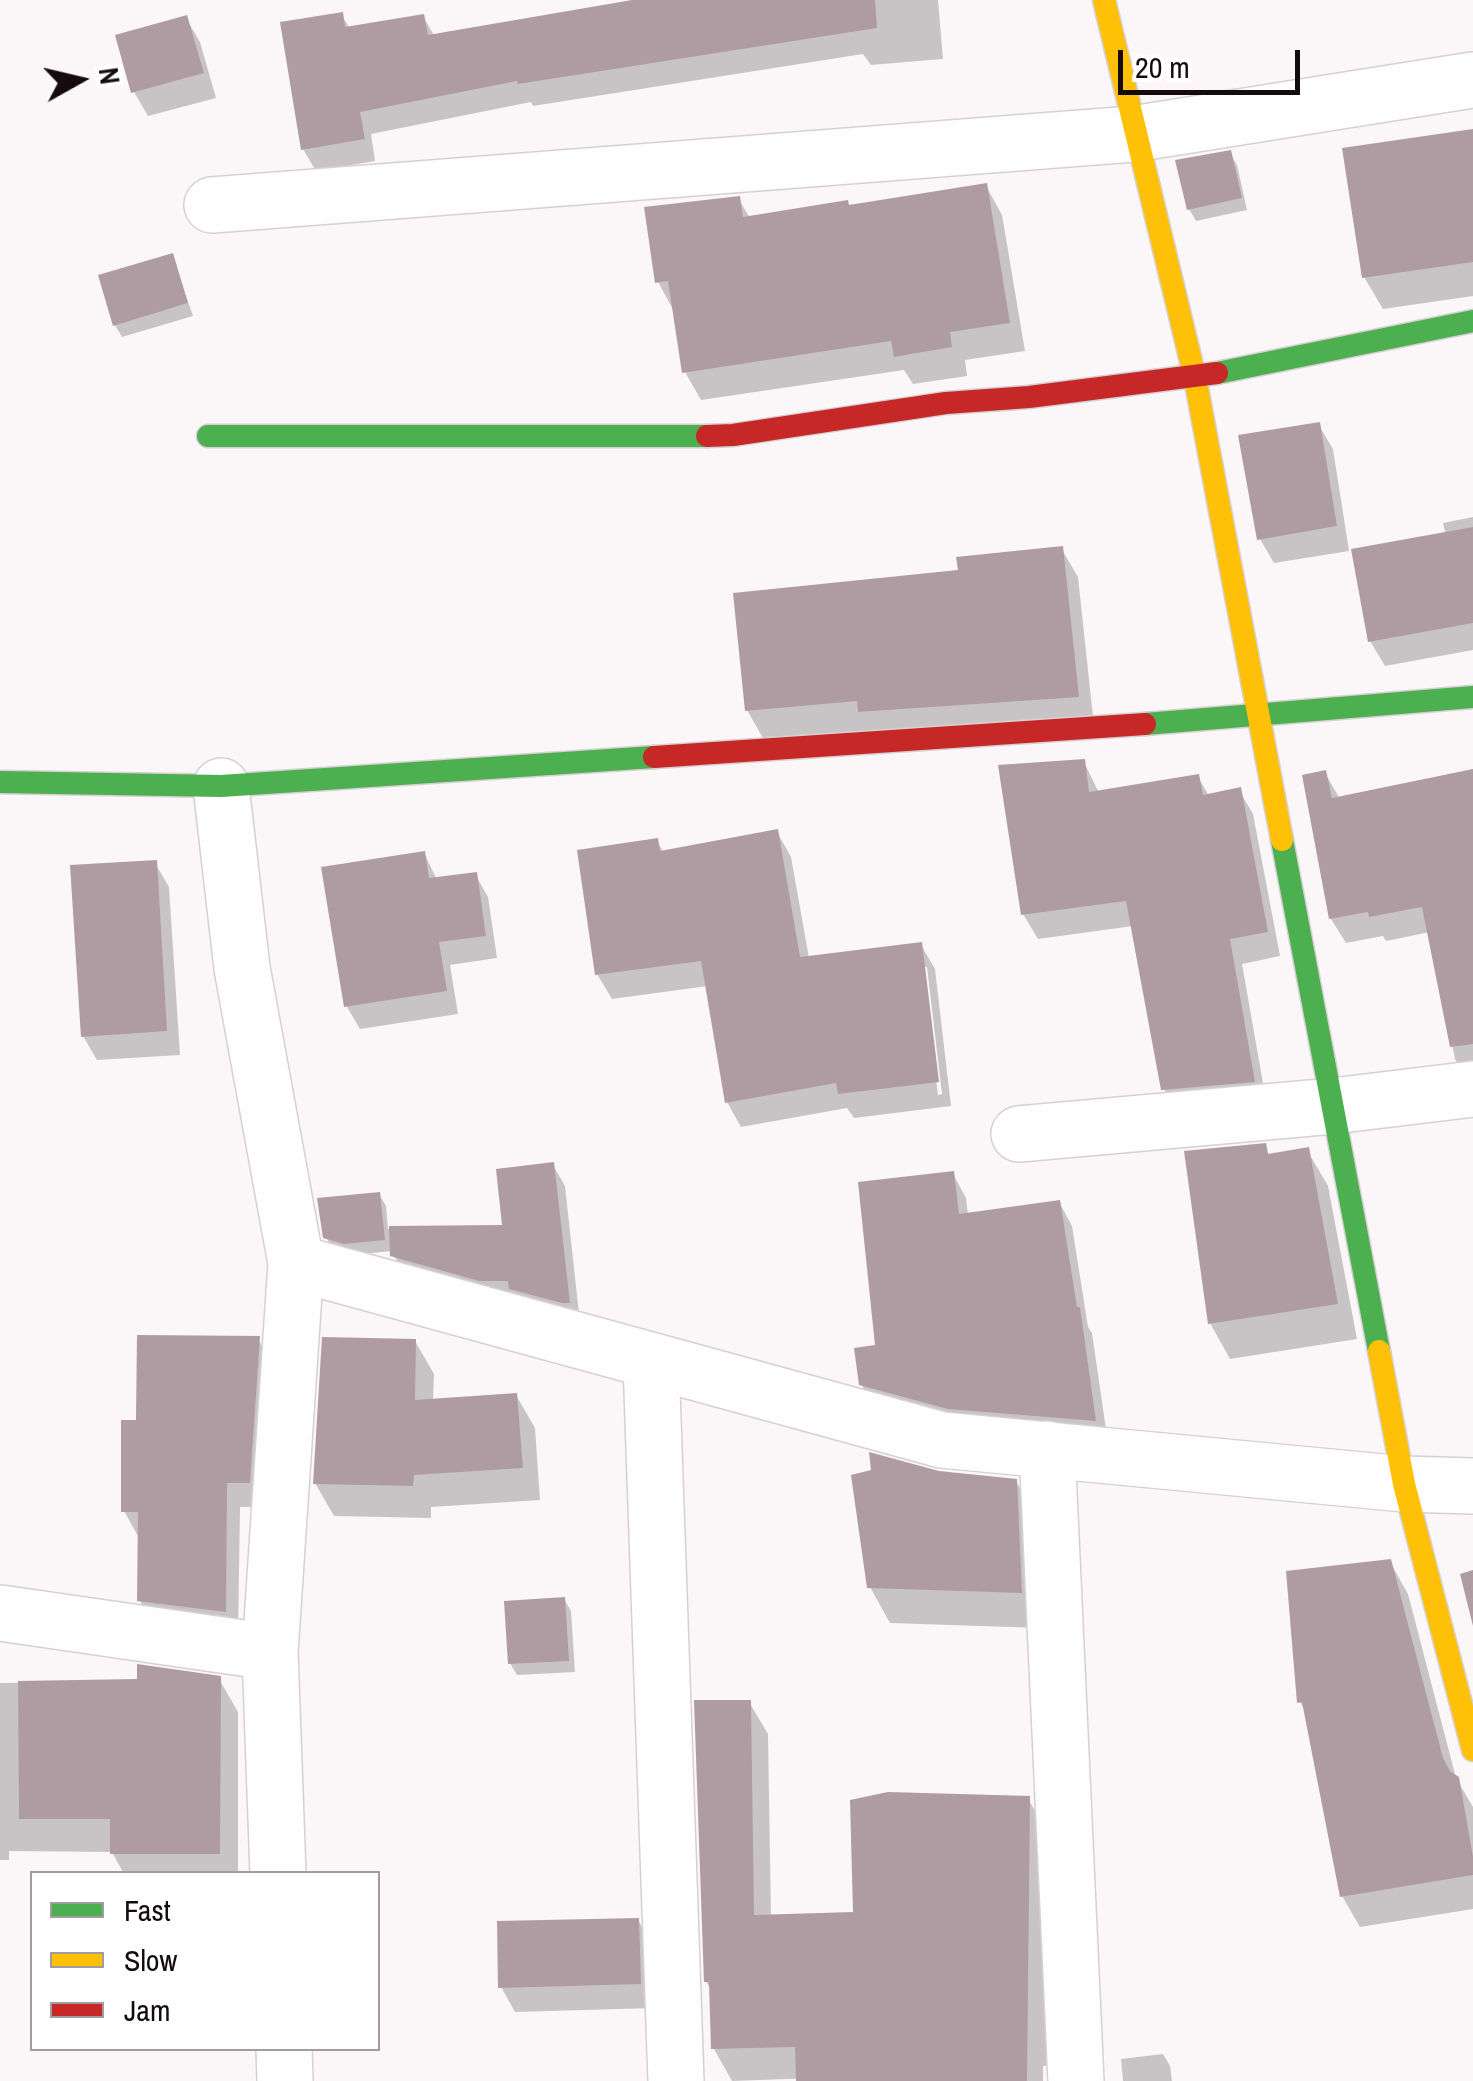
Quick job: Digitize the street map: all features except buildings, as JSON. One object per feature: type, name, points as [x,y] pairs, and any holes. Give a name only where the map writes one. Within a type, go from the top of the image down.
[{"type":"street","points":[[1104,0],[1194,378],[1404,1484],[1473,1750]]},
{"type":"street","points":[[212,206],[1136,133],[1473,80]]},
{"type":"street","points":[[208,436],[733,435],[946,403],[1194,378],[1473,321]]},
{"type":"street","points":[[0,782],[222,786],[1258,716],[1473,697]]},
{"type":"street","points":[[222,786],[242,968],[296,1263],[270,1652],[278,1871]]},
{"type":"street","points":[[1019,1134],[1332,1106],[1473,1089]]},
{"type":"street","points":[[296,1263],[942,1440],[1404,1484],[1473,1486]]},
{"type":"street","points":[[652,1362],[676,2081]]},
{"type":"street","points":[[1047,1449],[1076,2081]]},
{"type":"street","points":[[0,1613],[270,1652]]},
{"type":"street","points":[[284,2051],[285,2081]]},
{"type":"traffic: fast","points":[[1217,373],[1473,321]]},
{"type":"traffic: fast","points":[[208,436],[707,436]]},
{"type":"traffic: fast","points":[[1145,724],[1473,697]]},
{"type":"traffic: fast","points":[[0,782],[221,786],[654,757]]},
{"type":"traffic: fast","points":[[1282,840],[1379,1351]]},
{"type":"traffic: slow","points":[[1104,0],[1195,378],[1282,840]]},
{"type":"traffic: slow","points":[[1379,1351],[1404,1484],[1473,1750]]},
{"type":"traffic: jam","points":[[707,436],[946,403],[1029,397],[1217,373]]},
{"type":"traffic: jam","points":[[654,757],[1145,724]]}]
